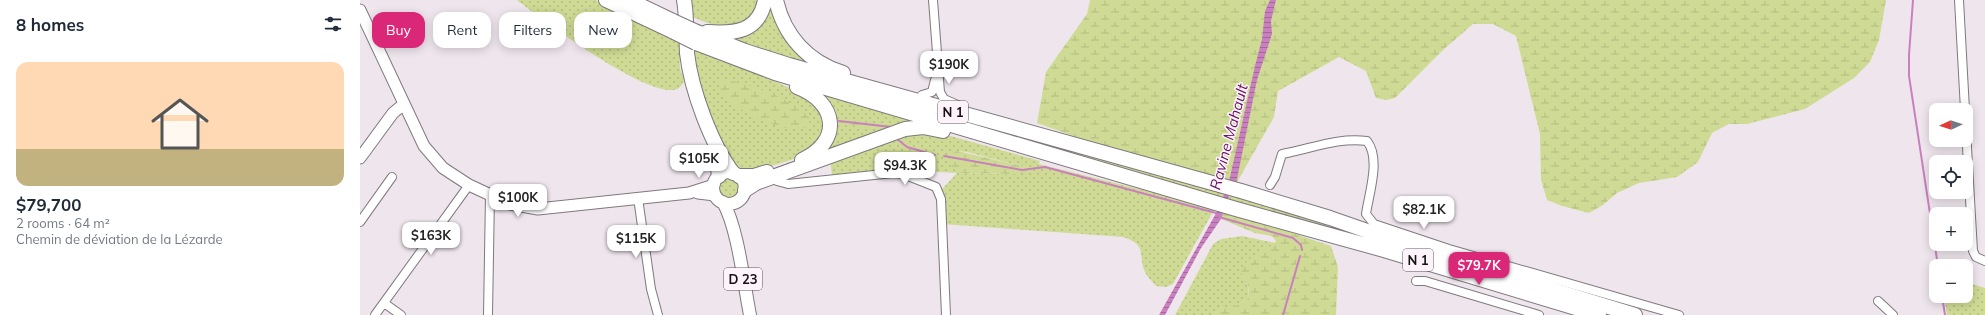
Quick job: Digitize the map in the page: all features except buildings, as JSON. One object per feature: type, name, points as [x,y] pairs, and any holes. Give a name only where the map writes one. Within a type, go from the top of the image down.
[{"type":"highway","name":"N 1","points":[[606,0],[697,37],[746,63],[1004,141],[1236,209],[1384,250],[1599,315]]},
{"type":"highway","name":"N 1","points":[[630,0],[674,27]]},
{"type":"highway","points":[[697,37],[729,33],[748,28],[760,16],[766,0]]},
{"type":"highway","points":[[776,0],[784,25],[790,36],[805,52],[835,70],[960,106],[1096,151]]},
{"type":"highway","points":[[686,4],[687,52],[692,76],[713,140],[724,161],[724,185],[782,167],[811,155],[825,141],[829,128],[826,109],[815,95],[746,63]]},
{"type":"highway","name":"N 1","points":[[697,37],[789,65],[1240,191],[1330,218],[1425,251],[1635,315]]},
{"type":"highway","points":[[742,195],[756,183],[910,128],[923,127],[1004,141]]},
{"type":"main road","points":[[360,10],[419,137],[431,155],[443,168],[469,185],[518,206],[538,209],[689,193],[724,185],[743,181],[742,195],[733,204],[724,185]]},
{"type":"main road","points":[[360,158],[393,113],[404,104]]},
{"type":"main road","name":"D 23","points":[[724,185],[750,315]]},
{"type":"main road","name":"D 23","points":[[736,242],[742,195]]},
{"type":"street","points":[[933,0],[937,65],[941,95],[944,99],[960,106]]},
{"type":"street","points":[[1959,0],[1965,103]]},
{"type":"street","points":[[922,95],[930,94],[933,90],[937,65]]},
{"type":"street","points":[[1270,185],[1275,177],[1282,154],[1330,142],[1355,140],[1367,141],[1371,147],[1373,162],[1366,214],[1374,224],[1456,251],[1679,315]]},
{"type":"street","points":[[1967,147],[1973,251],[1976,257],[1985,261]]},
{"type":"street","points":[[773,177],[780,182],[788,184],[840,177],[898,173],[936,187],[941,200],[946,315]]},
{"type":"street","points":[[360,222],[392,177]]},
{"type":"street","points":[[375,315],[469,185]]},
{"type":"street","points":[[488,315],[490,195]]},
{"type":"street","points":[[638,198],[651,289],[658,315]]},
{"type":"street","points":[[1416,282],[1425,281],[1539,315]]},
{"type":"street","points":[[1878,301],[1893,315]]},
{"type":"street","points":[[384,303],[401,315]]},
{"type":"green space","points":[[517,0],[596,0],[620,12],[574,12],[574,41],[566,36],[566,12],[533,12]]},
{"type":"green space","points":[[689,0],[764,0],[754,20],[721,28],[689,16]]},
{"type":"green space","points":[[770,0],[782,26],[831,71],[792,61],[726,37]]},
{"type":"green space","points":[[1090,0],[1886,0],[1879,40],[1870,62],[1854,78],[1805,109],[1747,124],[1729,124],[1712,133],[1698,162],[1677,177],[1639,183],[1617,193],[1603,205],[1589,213],[1562,206],[1547,200],[1541,180],[1540,134],[1516,36],[1493,24],[1473,24],[1443,50],[1395,98],[1386,100],[1376,98],[1366,71],[1339,57],[1278,91],[1274,117],[1236,184],[1076,137],[1037,123],[1046,72],[1087,14]]},
{"type":"green space","points":[[632,18],[682,43],[680,70],[684,79],[683,83],[680,87],[668,90],[648,85],[624,73],[584,48],[632,48]]},
{"type":"green space","points":[[691,46],[795,90],[822,105],[824,137],[797,158],[756,171],[740,170],[731,165],[710,115],[696,72]]},
{"type":"green space","points":[[723,79],[769,92],[791,103],[809,117],[808,126],[798,129],[783,127],[765,122],[747,113],[732,103],[721,92],[719,81]]},
{"type":"green space","points":[[821,93],[920,122],[821,154],[828,145]]},
{"type":"green space","points":[[849,120],[881,125],[883,127],[867,128],[847,124],[846,121]]},
{"type":"green space","points":[[1013,132],[1226,191],[1222,198],[1010,138]]},
{"type":"green space","points":[[940,133],[1040,161],[1039,164],[1215,208],[1173,284],[1166,287],[1156,286],[1148,277],[1143,267],[1140,248],[1131,240],[1123,237],[942,224],[940,196],[942,189],[957,173],[921,171],[832,176],[830,158],[899,134]],"holes":[[[958,151],[967,152],[1025,167],[1017,174],[957,173]]]},
{"type":"green space","points":[[958,151],[1025,167],[1024,172],[1017,174],[957,173],[949,162],[952,153]]},
{"type":"green space","points":[[729,176],[738,179],[741,188],[738,197],[729,200],[720,197],[717,188],[720,179]]},
{"type":"green space","points":[[1231,192],[1326,221],[1326,227],[1228,201]]},
{"type":"green space","points":[[1224,210],[1331,246],[1338,267],[1336,315],[1213,315],[1223,307],[1233,307],[1248,299],[1248,286],[1243,279],[1242,269],[1249,259],[1276,241],[1272,236],[1255,233],[1221,219]]},
{"type":"green space","points":[[1242,236],[1275,243],[1272,247],[1251,258],[1242,275],[1248,287],[1248,299],[1233,307],[1223,307],[1213,315],[1175,315],[1213,244],[1221,239]]},
{"type":"green space","points":[[1973,284],[1985,288],[1985,315],[1947,315],[1945,303],[1973,303]]},
{"type":"shaded area","points":[[1270,0],[1276,0],[1271,21],[1272,34],[1257,80],[1236,184],[1229,196],[1221,219],[1201,248],[1165,315],[1159,315],[1219,208],[1230,177],[1262,39],[1265,11]]},
{"type":"waterway","points":[[1913,0],[1909,76],[1937,259]]},
{"type":"waterway","points":[[839,121],[891,127]]},
{"type":"waterway","points":[[897,139],[907,147],[935,155]]},
{"type":"waterway","points":[[944,156],[1022,170],[1045,167],[1216,213]]},
{"type":"waterway","points":[[1219,217],[1293,238],[1301,245],[1302,250]]},
{"type":"waterway","points":[[1283,315],[1300,256]]},
{"type":"waterway","points":[[1943,303],[1945,315]]},
{"type":"water label","name":"Ravine Mahault","points":[[1229,137]]}]
